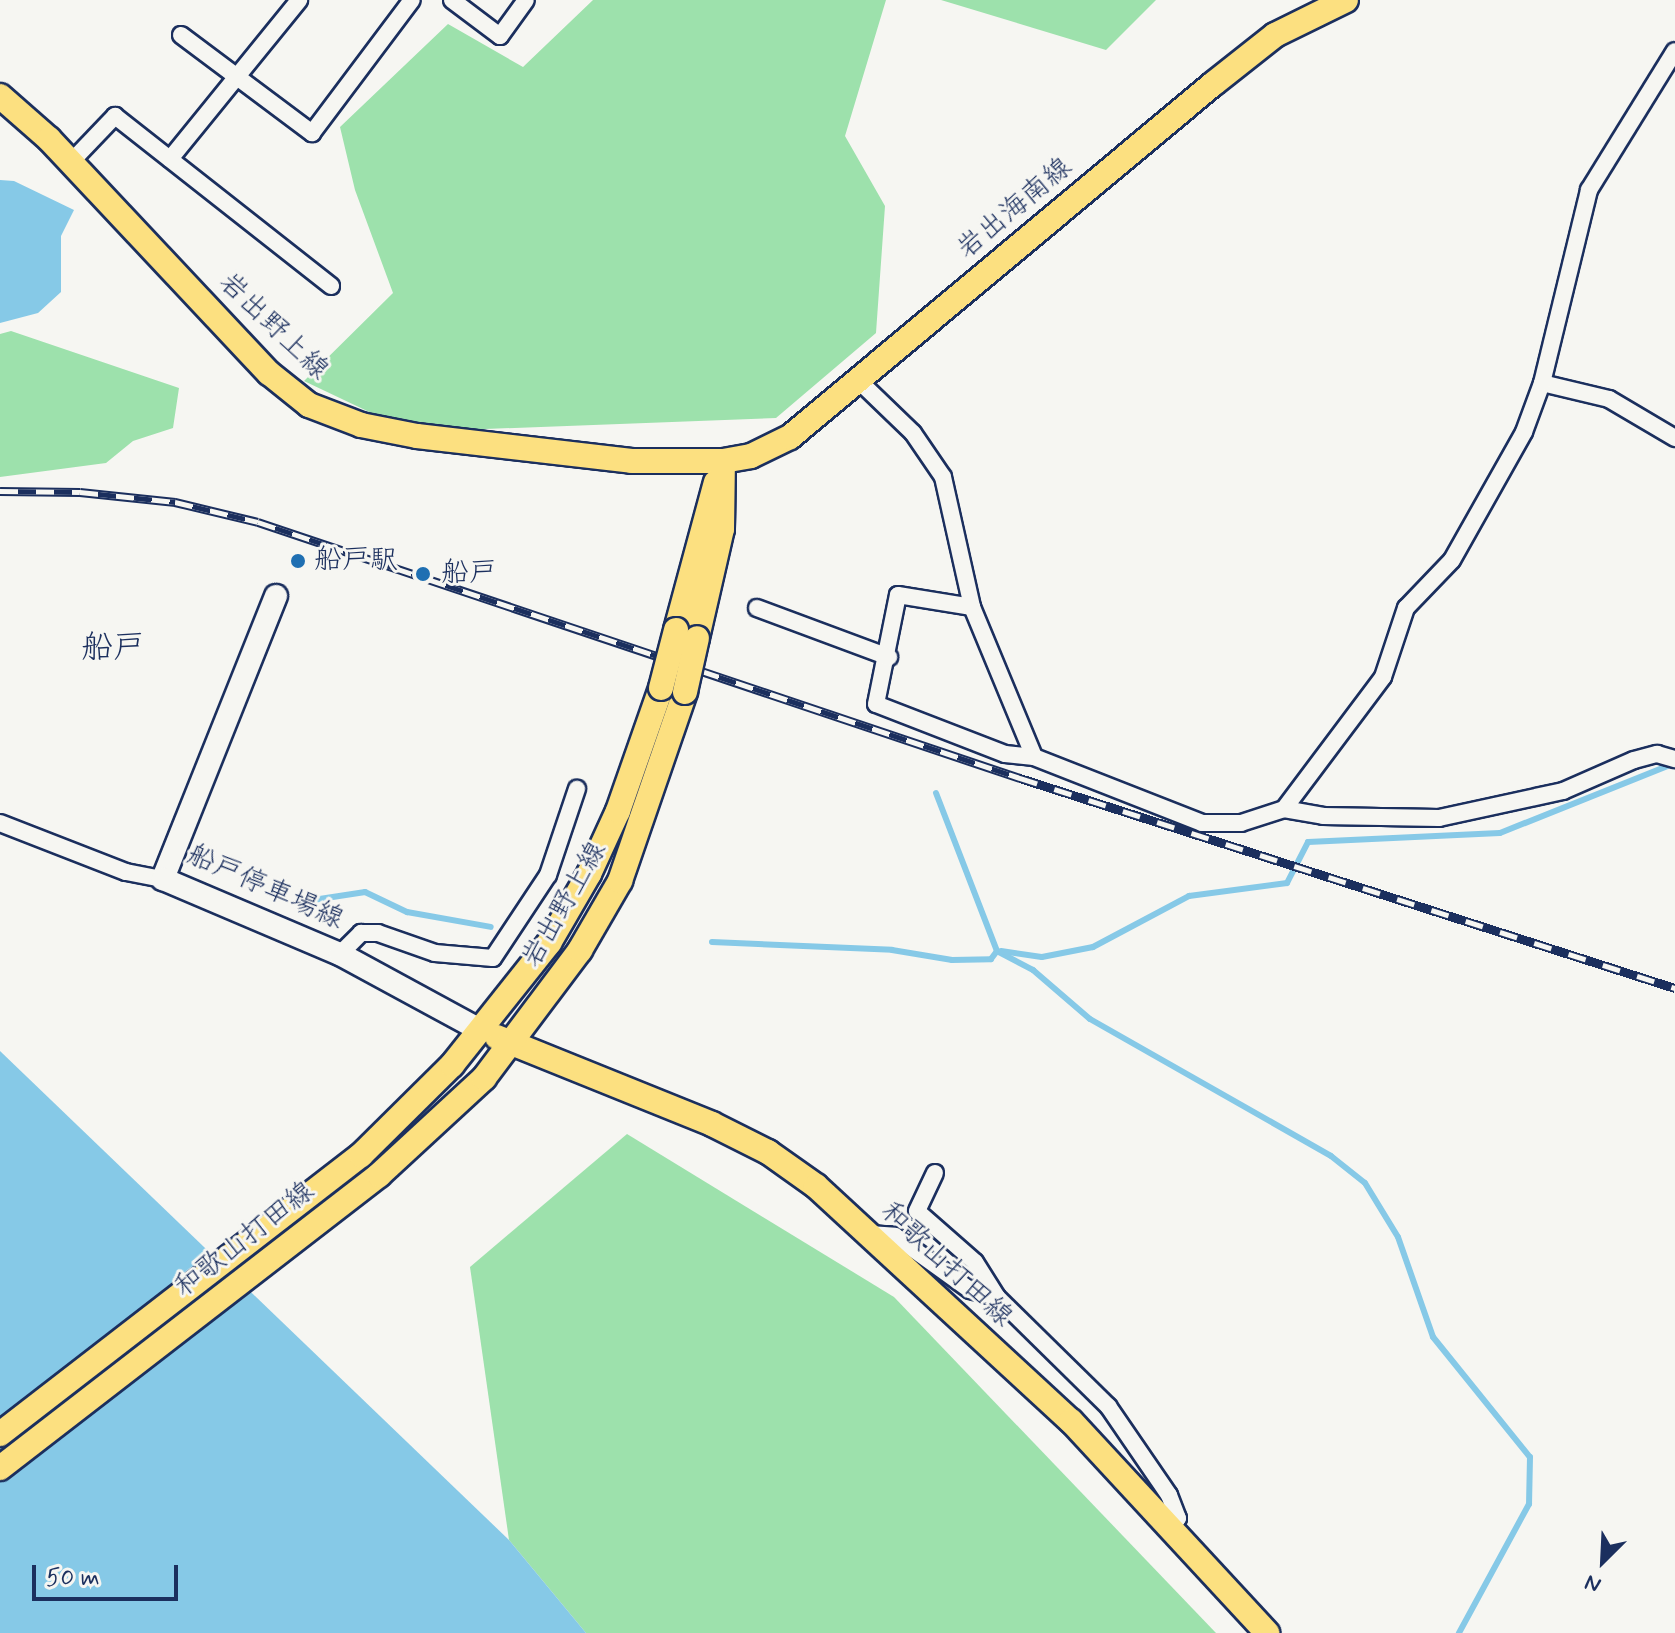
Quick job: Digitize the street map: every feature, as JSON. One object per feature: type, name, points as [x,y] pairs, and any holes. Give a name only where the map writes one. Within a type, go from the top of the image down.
[{"type":"main road","name":"岩出海南線","points":[[723,461],[751,456],[790,437],[1275,35],[1346,0]]},
{"type":"main road","name":"岩出野上線","points":[[0,96],[71,162],[269,373],[309,405],[361,425],[417,436],[632,461],[723,461],[673,690],[620,881],[580,950],[511,1044]]},
{"type":"main road","name":"船戸停車場線","points":[[276,596],[163,879],[340,954],[480,1030]]},
{"type":"main road","name":"岩出野上線","points":[[480,1030],[549,943],[589,874],[673,690]]},
{"type":"main road","name":"和歌山打田線","points":[[0,1434],[361,1155],[452,1065],[480,1030],[712,1124],[768,1152],[816,1186],[1071,1421],[1267,1633]]},
{"type":"main road","name":"和歌山打田線","points":[[0,1468],[379,1175],[484,1078],[511,1044]]},
{"type":"street","points":[[170,159],[299,0]]},
{"type":"street","points":[[181,35],[312,133],[412,0]]},
{"type":"street","points":[[452,0],[500,36],[526,0]]},
{"type":"street","points":[[1284,809],[1383,677],[1406,608],[1452,560],[1524,432],[1542,383],[1589,190],[1675,51]]},
{"type":"street","points":[[71,162],[115,116],[331,286]]},
{"type":"street","points":[[858,380],[913,433],[943,477],[972,607],[1034,757]]},
{"type":"street","points":[[1542,383],[1609,399],[1675,438]]},
{"type":"street","points":[[972,607],[898,595],[889,657],[876,704],[1005,754],[1034,757],[1202,823],[1241,823],[1284,809],[1323,816],[1439,818],[1563,791],[1634,760],[1657,754],[1675,759]]},
{"type":"street","points":[[757,608],[889,657]]},
{"type":"street","points":[[340,954],[361,933],[378,933],[435,953],[493,958],[548,875],[577,789]]},
{"type":"street","points":[[0,823],[126,872],[163,879]]},
{"type":"street","points":[[935,1173],[917,1211],[975,1262],[997,1297],[1108,1406],[1169,1495],[1178,1518],[1172,1527]]},
{"type":"street","points":[[869,1234],[895,1236],[970,1290],[997,1297]]},
{"type":"green space","points":[[593,0],[886,0],[845,136],[885,206],[876,333],[776,418],[460,430],[384,419],[304,381],[393,293],[355,190],[340,127],[448,24],[523,67]]},
{"type":"green space","points":[[941,0],[1156,0],[1106,50]]},
{"type":"green space","points":[[11,331],[179,388],[173,428],[133,441],[106,463],[0,477],[0,334]]},
{"type":"green space","points":[[627,1134],[894,1297],[1216,1633],[586,1633],[509,1540],[470,1267]]},
{"type":"water","points":[[0,180],[14,181],[74,210],[61,236],[61,292],[38,313],[0,323]]},
{"type":"water","points":[[0,1051],[509,1540],[586,1633],[0,1633]]},
{"type":"waterway","points":[[1001,951],[1042,957],[1093,947],[1189,896],[1287,883],[1308,842],[1500,833],[1675,763]]},
{"type":"waterway","points":[[936,793],[997,951],[1033,970],[1090,1019],[1331,1156],[1365,1183],[1398,1237],[1433,1337],[1530,1457],[1529,1504],[1459,1633]]},
{"type":"waterway","points":[[300,902],[365,892],[407,912],[491,927]]},
{"type":"waterway","points":[[712,942],[892,950],[952,960],[991,959],[997,951]]},
{"type":"railway","points":[[0,491],[80,492],[175,502],[258,522],[1020,778],[1675,988]]},
{"type":"place","name":"船戸駅","points":[[298,561]]},
{"type":"place","name":"船戸","points":[[423,574]]},
{"type":"district","name":"船戸","points":[[113,648]]}]
